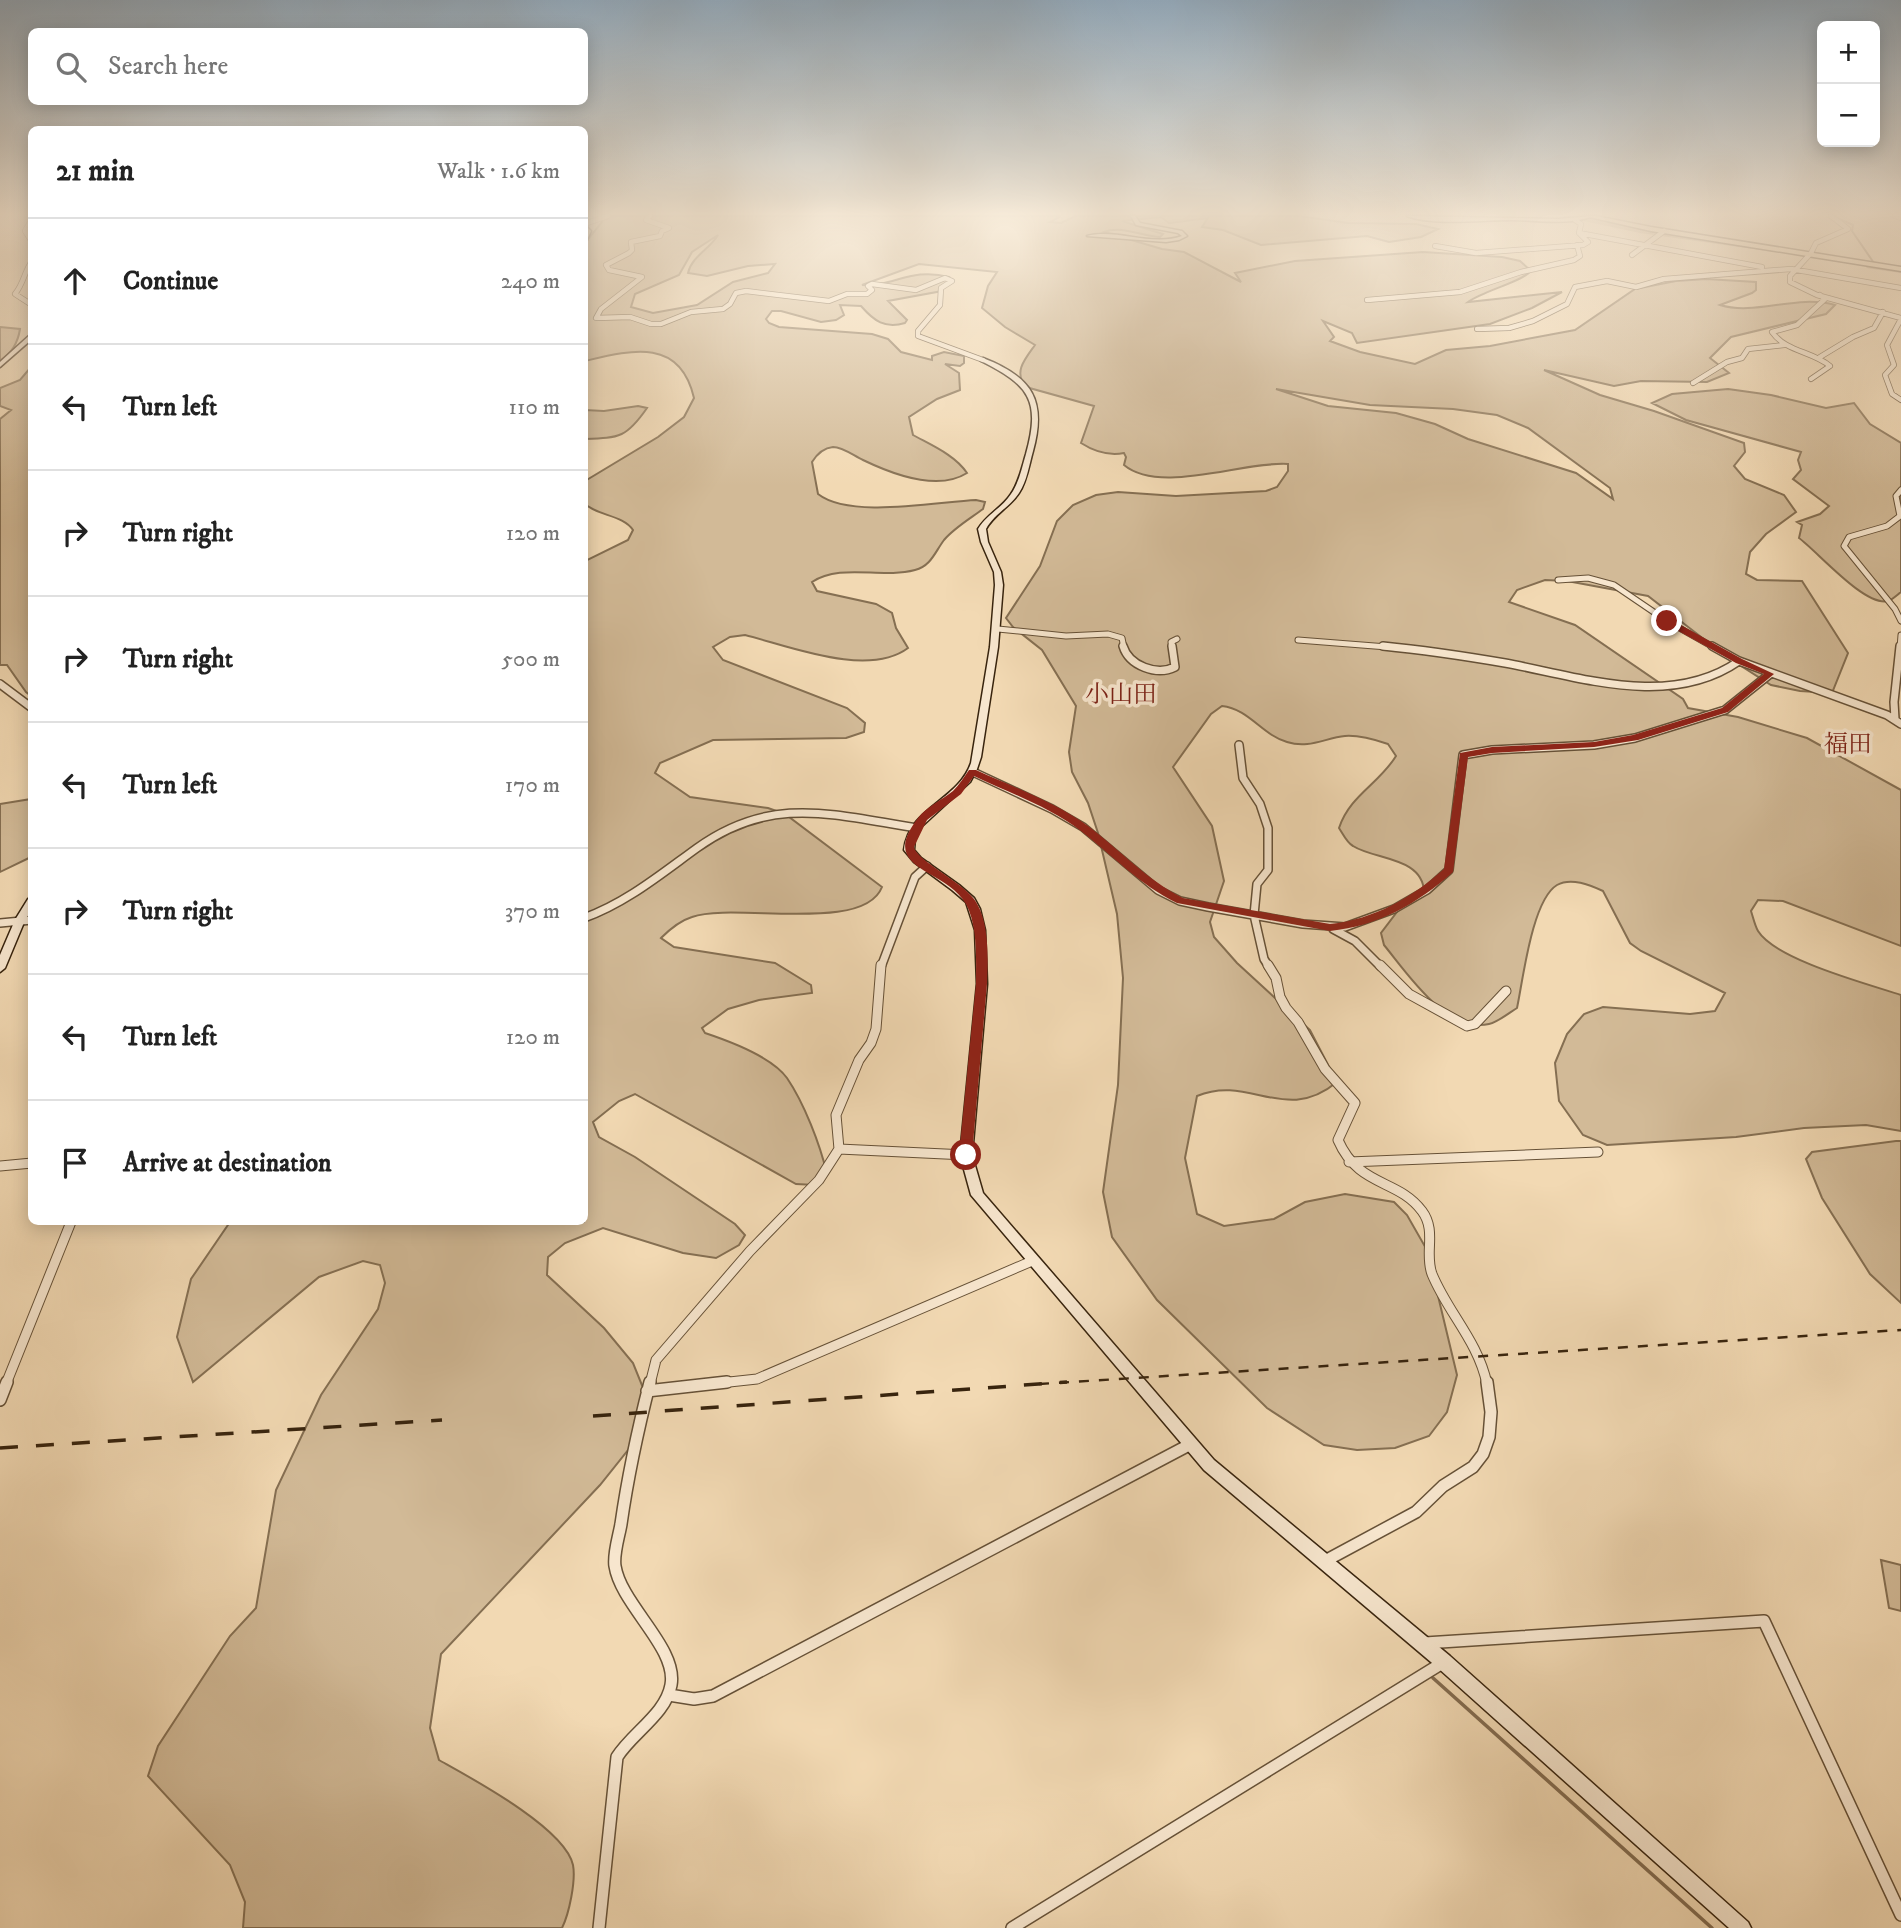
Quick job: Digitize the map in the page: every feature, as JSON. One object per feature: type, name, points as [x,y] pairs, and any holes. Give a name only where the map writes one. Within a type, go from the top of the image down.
[{"type":"street","points":[[605,306],[596,318],[630,317],[656,325],[691,312],[723,309],[727,306]]},
{"type":"street","points":[[939,306],[918,331],[918,336],[1003,369],[1032,397],[1038,415],[1036,431],[1017,492],[990,516],[982,529],[985,546],[999,579],[998,629],[973,772],[958,792],[927,814],[909,847],[909,853],[955,885],[970,901],[977,920],[982,984],[966,1155],[977,1195],[1189,1445],[1232,1486],[1444,1662],[1741,1928]]},
{"type":"street","points":[[1477,329],[1508,328],[1533,321],[1563,306]]},
{"type":"street","points":[[1811,379],[1830,366],[1820,357],[1784,345],[1776,340],[1772,332],[1797,325],[1816,306]]},
{"type":"street","points":[[1861,306],[1901,318],[1888,341],[1887,349],[1894,365],[1885,375],[1892,394],[1901,400]]},
{"type":"street","points":[[1820,357],[1855,334],[1874,328],[1883,312]]},
{"type":"street","points":[[0,365],[28,339]]},
{"type":"street","points":[[1693,383],[1727,362],[1742,358],[1748,349],[1784,345]]},
{"type":"street","points":[[1901,490],[1896,496],[1900,516],[1894,523],[1849,537],[1844,546],[1895,608],[1901,621]]},
{"type":"street","points":[[1558,580],[1588,578],[1615,586],[1667,621],[1739,661],[1898,722]]},
{"type":"street","points":[[998,629],[1068,636],[1098,632],[1114,635],[1122,638],[1124,649],[1133,660],[1166,672],[1175,667],[1171,642],[1177,639]]},
{"type":"street","points":[[1898,722],[1894,702],[1901,635]]},
{"type":"street","points":[[1298,640],[1418,650],[1611,681],[1662,686],[1707,679],[1739,661]]},
{"type":"street","points":[[973,772],[1052,809],[1083,827],[1168,895],[1209,908],[1330,928],[1356,925],[1386,913],[1427,890],[1450,870],[1463,755],[1492,750],[1594,745],[1635,738],[1725,710],[1770,674]]},
{"type":"street","points":[[0,684],[28,705]]},
{"type":"street","points":[[1239,745],[1238,766],[1242,780],[1261,806],[1266,819],[1268,870],[1257,884],[1254,915],[1264,959],[1276,978],[1280,997],[1325,1069],[1355,1103],[1338,1140],[1349,1162],[1360,1172],[1414,1202],[1427,1216],[1430,1228],[1428,1259],[1432,1273],[1476,1348],[1487,1381],[1491,1412],[1489,1437],[1483,1454],[1473,1467],[1443,1486],[1416,1512],[1325,1561]]},
{"type":"street","points":[[588,916],[610,907],[709,840],[749,818],[779,813],[804,814],[917,828]]},
{"type":"street","points":[[599,1928],[617,1757],[626,1742],[659,1709],[669,1695],[672,1681],[662,1648],[625,1593],[615,1565],[632,1451],[656,1360],[780,1217],[819,1180],[839,1149],[836,1115],[841,1099],[873,1036],[881,964],[915,877],[927,866]]},
{"type":"street","points":[[0,968],[19,920],[28,907]]},
{"type":"street","points":[[0,923],[28,919]]},
{"type":"street","points":[[1330,928],[1355,941],[1409,994],[1467,1026],[1475,1024],[1506,991]]},
{"type":"street","points":[[839,1149],[966,1155]]},
{"type":"street","points":[[1349,1162],[1598,1152]]},
{"type":"street","points":[[0,1166],[28,1163]]},
{"type":"street","points":[[0,1400],[70,1225]]},
{"type":"street","points":[[647,1391],[757,1379],[1032,1261]]},
{"type":"street","points":[[669,1695],[694,1699],[713,1696],[1189,1445]]},
{"type":"street","points":[[1422,1643],[1764,1621],[1901,1915]]},
{"type":"street","points":[[1012,1928],[1444,1662]]},
{"type":"shaded area","points":[[588,306],[631,306],[653,313],[692,306],[840,306],[844,315],[836,320],[821,322],[781,311],[772,311],[766,319],[779,327],[872,334],[888,339],[901,352],[932,360],[932,356],[944,352],[964,356],[964,363],[960,366],[945,364],[959,373],[960,390],[937,399],[909,417],[913,435],[949,456],[967,473],[942,481],[915,479],[887,471],[837,447],[821,452],[812,462],[818,494],[832,502],[851,506],[894,507],[976,500],[985,502],[983,509],[948,536],[929,562],[920,568],[889,573],[836,573],[812,582],[817,591],[876,604],[892,613],[896,628],[908,648],[891,657],[850,660],[805,652],[745,635],[730,637],[713,647],[723,660],[847,708],[865,723],[864,732],[846,738],[713,740],[660,763],[655,773],[690,797],[768,808],[785,814],[882,887],[870,901],[850,909],[796,914],[711,913],[683,921],[661,938],[674,947],[775,963],[811,985],[812,993],[759,1000],[728,1009],[702,1028],[705,1033],[761,1057],[787,1078],[811,1124],[827,1174],[815,1185],[796,1184],[635,1094],[619,1101],[593,1122],[599,1137],[635,1157],[735,1224],[745,1235],[739,1245],[716,1258],[683,1253],[603,1228],[565,1243],[548,1257],[547,1275],[604,1328],[633,1363],[650,1405],[640,1435],[600,1485],[441,1654],[430,1728],[439,1760],[536,1820],[566,1851],[573,1865],[574,1880],[562,1928],[243,1928],[245,1902],[230,1865],[148,1776],[158,1746],[230,1636],[256,1608],[276,1490],[321,1395],[378,1309],[385,1283],[380,1265],[363,1261],[319,1277],[193,1382],[177,1337],[191,1279],[228,1225],[588,1225],[588,560],[628,540],[633,530],[623,521],[588,506],[588,479],[658,437],[684,417],[694,398],[687,378],[678,365],[665,357],[652,352],[619,354],[588,360]]},
{"type":"shaded area","points":[[861,306],[893,306],[907,320],[898,325],[886,324],[871,316]]},
{"type":"shaded area","points":[[1536,306],[1490,324],[1357,343],[1352,333],[1323,321],[1334,337],[1330,341],[1360,352],[1415,364],[1446,350],[1490,346],[1575,330],[1610,306],[1834,306],[1826,314],[1731,337],[1710,358],[1729,373],[1707,382],[1641,381],[1614,386],[1544,370],[1600,395],[1744,443],[1745,452],[1734,466],[1745,479],[1784,495],[1796,512],[1766,534],[1750,552],[1746,574],[1757,580],[1802,581],[1848,653],[1832,693],[1800,691],[1771,685],[1727,657],[1648,596],[1567,581],[1545,580],[1517,590],[1509,602],[1575,625],[1683,699],[1688,708],[1738,717],[1807,738],[1901,790],[1901,946],[1783,901],[1758,900],[1751,911],[1758,931],[1783,952],[1824,970],[1901,995],[1901,1131],[1866,1125],[1607,1145],[1583,1135],[1559,1101],[1555,1063],[1567,1034],[1584,1014],[1603,1007],[1690,1014],[1715,1011],[1725,993],[1641,951],[1630,943],[1603,891],[1586,884],[1568,882],[1557,885],[1548,893],[1541,907],[1530,942],[1517,1008],[1489,1024],[1473,1025],[1458,1020],[1429,999],[1384,945],[1381,933],[1400,908],[1424,892],[1422,881],[1416,872],[1407,866],[1353,846],[1339,828],[1357,798],[1396,756],[1388,744],[1350,736],[1310,744],[1295,744],[1278,739],[1240,712],[1222,706],[1211,714],[1173,767],[1212,826],[1224,881],[1210,922],[1214,937],[1237,963],[1310,1030],[1337,1082],[1318,1094],[1301,1099],[1284,1100],[1234,1091],[1216,1091],[1197,1096],[1185,1158],[1197,1214],[1224,1226],[1274,1219],[1305,1202],[1345,1194],[1394,1202],[1407,1215],[1427,1250],[1457,1375],[1447,1412],[1429,1436],[1395,1448],[1357,1450],[1324,1445],[1267,1408],[1157,1300],[1112,1237],[1103,1192],[1118,1085],[1123,978],[1117,914],[1098,833],[1088,803],[1072,772],[1069,752],[1076,706],[1042,650],[1006,618],[1040,566],[1057,521],[1073,505],[1096,495],[1118,492],[1176,496],[1266,491],[1277,487],[1288,471],[1288,464],[1270,464],[1203,475],[1158,477],[1140,473],[1124,465],[1124,453],[1112,454],[1091,449],[1081,443],[1094,406],[1026,387],[1020,371],[1035,345],[1005,327],[982,308]],"holes":[[[1276,389],[1370,405],[1453,409],[1497,415],[1528,428],[1610,488],[1613,499],[1576,473],[1468,439],[1435,424],[1396,413],[1328,406]]]},
{"type":"shaded area","points":[[0,327],[20,329],[13,347],[0,361]]},
{"type":"shaded area","points":[[28,371],[28,694],[7,665],[0,665],[0,419],[11,410],[0,406],[0,388],[20,380]]},
{"type":"shaded area","points":[[1728,389],[1771,395],[1826,408],[1854,403],[1870,424],[1901,443],[1901,592],[1893,599],[1878,601],[1867,596],[1799,538],[1802,525],[1797,522],[1820,514],[1829,506],[1793,479],[1801,470],[1798,460],[1801,452],[1686,420],[1652,403],[1672,394]]},
{"type":"shaded area","points":[[638,406],[647,408],[634,425],[622,434],[588,439],[588,410],[604,411]]},
{"type":"shaded area","points":[[28,799],[28,858],[0,872],[0,804]]},
{"type":"shaded area","points":[[1901,1141],[1901,1303],[1870,1274],[1822,1198],[1806,1159],[1812,1152]]},
{"type":"shaded area","points":[[1881,1560],[1901,1565],[1901,1611],[1889,1608]]},
{"type":"waterway","points":[[1433,1678],[1712,1928]]},
{"type":"railway","points":[[1040,1384],[1901,1330]]},
{"type":"railway","points":[[1040,1384],[1067,1382]]},
{"type":"railway","points":[[593,1416],[1040,1384]]},
{"type":"railway","points":[[0,1448],[442,1420]]},
{"type":"district","name":"小山田","points":[[1121,695]]},
{"type":"district","name":"福田","points":[[1848,745]]},
{"type":"route","points":[[966,1155],[982,984],[977,920],[970,901],[939,873],[916,861],[909,853],[909,847],[923,818],[958,792],[973,772],[1052,809],[1083,827],[1158,890],[1180,901],[1330,928],[1356,925],[1378,917],[1427,890],[1450,870],[1463,755],[1492,750],[1594,745],[1635,738],[1725,710],[1770,674],[1739,661],[1667,621]]}]
